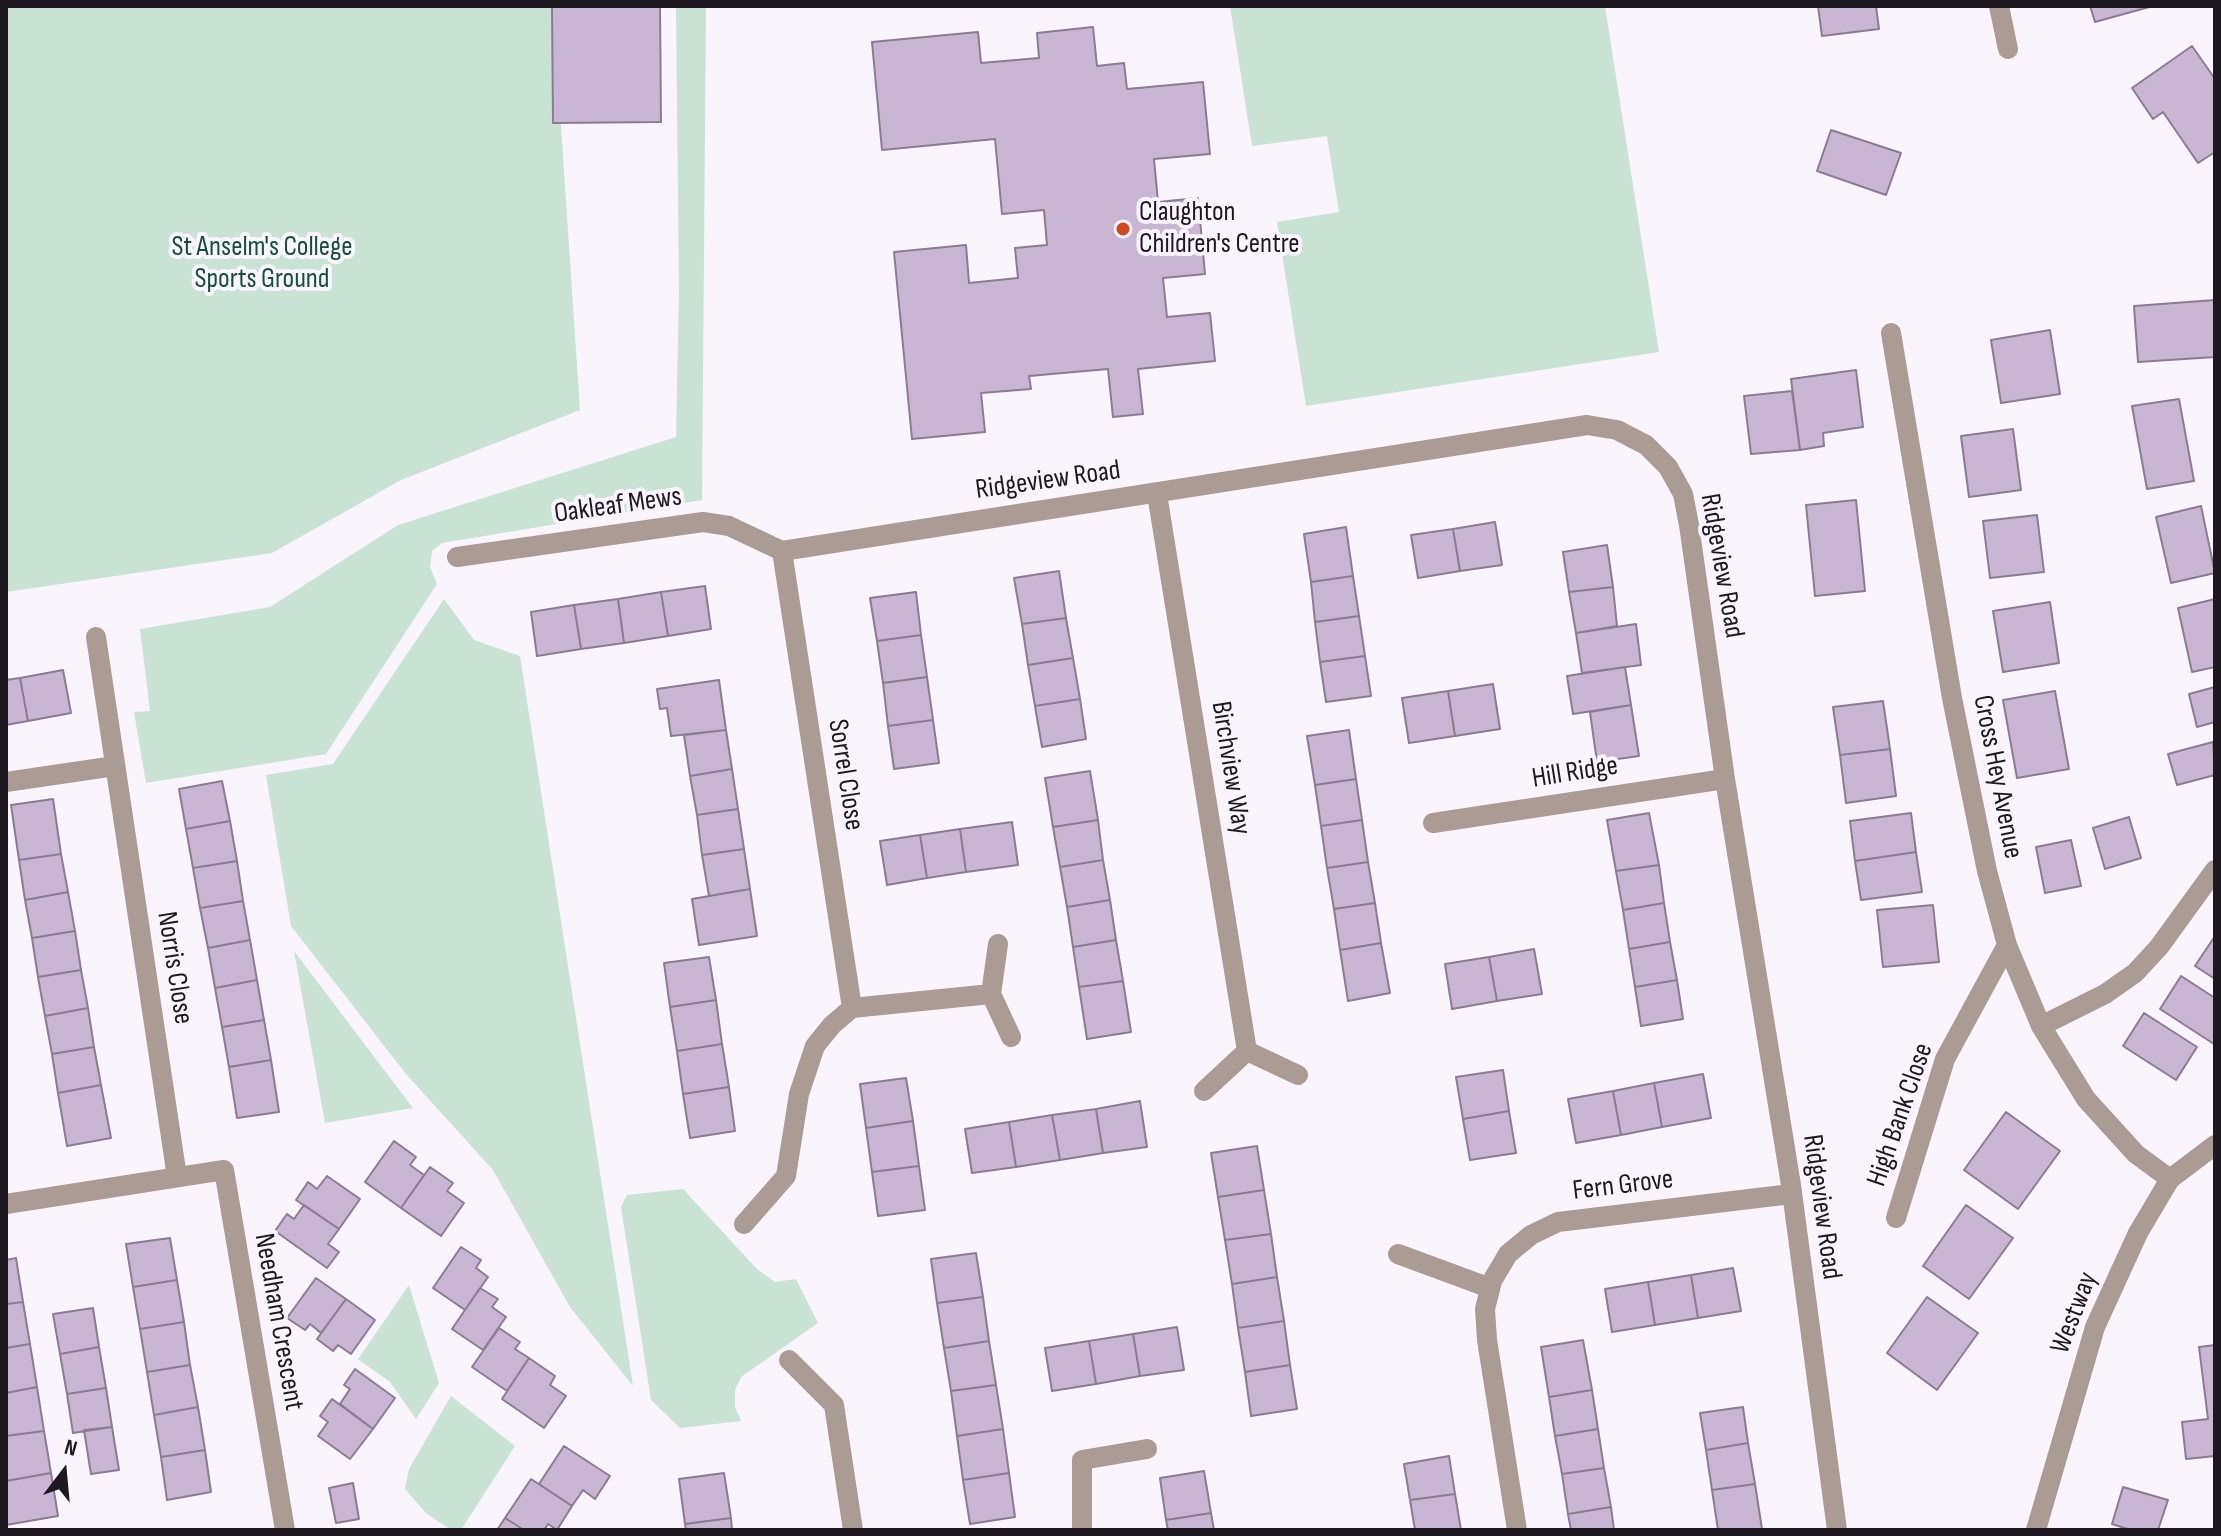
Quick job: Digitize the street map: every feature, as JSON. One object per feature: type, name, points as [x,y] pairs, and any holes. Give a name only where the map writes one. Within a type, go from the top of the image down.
[{"type":"street","points":[[1999,6],[2008,49]]},
{"type":"street","name":"Cross Hey Avenue","points":[[1891,333],[1952,698],[1987,871],[2007,945],[2041,1026],[2086,1099],[2136,1154],[2170,1179]]},
{"type":"street","name":"Ridgeview Road","points":[[782,551],[1587,425],[1617,430],[1646,445],[1668,467],[1683,494],[1791,1194],[1837,1530]]},
{"type":"street","name":"Birchview Way","points":[[1157,494],[1247,1051]]},
{"type":"street","name":"Oakleaf Mews","points":[[457,557],[703,522],[729,526],[782,551]]},
{"type":"street","name":"Sorrel Close","points":[[782,551],[852,1008]]},
{"type":"street","name":"Norris Close","points":[[96,637],[177,1177]]},
{"type":"street","points":[[6,782],[115,766]]},
{"type":"street","name":"Hill Ridge","points":[[1433,823],[1725,779]]},
{"type":"street","points":[[2041,1026],[2105,994],[2135,973],[2159,947],[2215,870]]},
{"type":"street","points":[[998,944],[991,994],[1011,1037]]},
{"type":"street","name":"High Bank Close","points":[[1896,1218],[1945,1059],[2007,945]]},
{"type":"street","points":[[744,1224],[786,1176],[799,1094],[815,1046],[832,1025],[852,1008],[991,994]]},
{"type":"street","points":[[1204,1091],[1247,1051],[1298,1075]]},
{"type":"street","name":"Westway","points":[[2036,1530],[2095,1327],[2138,1233],[2170,1179],[2215,1145]]},
{"type":"street","name":"Needham Crescent","points":[[177,1177],[224,1170],[285,1530]]},
{"type":"street","points":[[6,1204],[177,1177]]},
{"type":"street","name":"Fern Grove","points":[[1517,1530],[1487,1340],[1485,1309],[1490,1288],[1508,1254],[1531,1235],[1558,1222],[1791,1194]]},
{"type":"street","points":[[1398,1254],[1490,1288]]},
{"type":"street","points":[[789,1360],[834,1405],[853,1530]]},
{"type":"street","points":[[1082,1530],[1082,1460],[1147,1449]]},
{"type":"green space","name":"St Anselm's College Sports Ground","points":[[6,6],[553,6],[580,410],[401,480],[272,553],[6,592]]},
{"type":"green space","points":[[676,6],[706,6],[702,500],[442,543],[432,551],[430,567],[437,584],[326,754],[146,783],[134,712],[150,711],[140,629],[270,607],[398,525],[676,437],[679,291]]},
{"type":"green space","points":[[1230,6],[1605,6],[1659,352],[1306,406],[1277,222],[1339,212],[1327,136],[1252,146]]},
{"type":"green space","points":[[444,599],[474,640],[520,656],[633,1386],[570,1307],[493,1170],[406,1074],[291,926],[266,775],[333,764]]},
{"type":"green space","points":[[294,951],[413,1108],[325,1123]]},
{"type":"green space","points":[[683,1189],[757,1269],[775,1282],[796,1279],[818,1323],[741,1377],[735,1390],[735,1407],[741,1421],[680,1428],[651,1400],[621,1207],[627,1195]]},
{"type":"green space","points":[[409,1285],[439,1383],[416,1419],[390,1382],[358,1359]]},
{"type":"green space","points":[[451,1396],[515,1446],[461,1530],[451,1530],[426,1513],[405,1489],[409,1469]]},
{"type":"building","points":[[552,6],[660,6],[661,122],[553,123]]},
{"type":"building","points":[[1818,6],[1876,6],[1879,29],[1822,36]]},
{"type":"building","points":[[2090,6],[2153,6],[2095,22]]},
{"type":"building","name":"Claughton Children's Centre","points":[[1093,27],[1097,66],[1124,63],[1127,89],[1203,82],[1210,154],[1154,159],[1158,202],[1198,198],[1205,274],[1163,278],[1167,317],[1210,313],[1215,361],[1138,369],[1143,414],[1113,417],[1108,369],[1029,376],[1031,389],[981,393],[985,432],[912,439],[894,252],[966,245],[969,283],[1018,278],[1015,248],[1047,245],[1044,210],[1002,214],[995,139],[882,150],[872,42],[978,32],[981,63],[1039,58],[1037,33]]},
{"type":"building","points":[[2192,46],[2215,79],[2215,152],[2198,163],[2163,112],[2153,119],[2132,88]]},
{"type":"building","points":[[1831,130],[1901,153],[1886,195],[1817,171]]},
{"type":"building","points":[[2215,300],[2215,357],[2138,362],[2134,306]]},
{"type":"building","points":[[2050,330],[2060,394],[2001,403],[1991,340]]},
{"type":"building","points":[[1856,370],[1863,427],[1823,433],[1824,446],[1800,450],[1791,379]]},
{"type":"building","points":[[1792,391],[1800,450],[1751,454],[1744,396]]},
{"type":"building","points":[[2179,399],[2194,481],[2147,489],[2132,406]]},
{"type":"building","points":[[2013,429],[2021,490],[1969,497],[1961,436]]},
{"type":"building","points":[[1856,500],[1865,591],[1815,596],[1806,505]]},
{"type":"building","points":[[2201,506],[2215,573],[2171,583],[2156,517]]},
{"type":"building","points":[[2037,515],[2044,572],[1990,578],[1983,521]]},
{"type":"building","points":[[1495,522],[1502,565],[1460,571],[1453,529]]},
{"type":"building","points":[[1346,527],[1353,576],[1311,582],[1304,534]]},
{"type":"building","points":[[1453,529],[1460,571],[1418,578],[1411,535]]},
{"type":"building","points":[[1607,545],[1613,587],[1569,592],[1563,552]]},
{"type":"building","points":[[1059,571],[1066,618],[1022,624],[1014,578]]},
{"type":"building","points":[[1353,576],[1359,616],[1315,622],[1311,582]]},
{"type":"building","points":[[705,586],[711,629],[668,636],[661,592]]},
{"type":"building","points":[[1613,587],[1617,626],[1576,633],[1569,592]]},
{"type":"building","points":[[661,592],[668,636],[624,643],[618,599]]},
{"type":"building","points":[[916,592],[921,635],[877,641],[870,598]]},
{"type":"building","points":[[618,599],[624,643],[581,649],[574,605]]},
{"type":"building","points":[[2215,599],[2215,667],[2192,672],[2178,608]]},
{"type":"building","points":[[2050,602],[2059,663],[2003,672],[1993,611]]},
{"type":"building","points":[[574,605],[581,649],[537,656],[531,612]]},
{"type":"building","points":[[1359,616],[1365,656],[1320,662],[1315,622]]},
{"type":"building","points":[[1066,618],[1073,658],[1028,665],[1022,624]]},
{"type":"building","points":[[1636,624],[1641,665],[1582,673],[1576,633]]},
{"type":"building","points":[[921,635],[927,677],[883,683],[877,641]]},
{"type":"building","points":[[1365,656],[1371,696],[1326,702],[1320,662]]},
{"type":"building","points":[[1073,658],[1080,699],[1035,706],[1028,665]]},
{"type":"building","points":[[1625,667],[1631,705],[1573,714],[1567,676]]},
{"type":"building","points":[[63,670],[71,713],[28,721],[20,678]]},
{"type":"building","points":[[927,677],[933,720],[888,726],[883,683]]},
{"type":"building","points":[[20,678],[28,721],[6,725],[6,680]]},
{"type":"building","points":[[719,680],[726,730],[671,736],[667,708],[660,709],[657,689]]},
{"type":"building","points":[[1493,684],[1500,729],[1455,736],[1448,691]]},
{"type":"building","points":[[2215,687],[2215,722],[2197,727],[2189,694]]},
{"type":"building","points":[[1448,691],[1455,736],[1409,743],[1402,698]]},
{"type":"building","points":[[2055,691],[2069,769],[2017,778],[2003,700]]},
{"type":"building","points":[[1080,699],[1086,739],[1042,747],[1035,706]]},
{"type":"building","points":[[1883,701],[1890,749],[1840,755],[1833,707]]},
{"type":"building","points":[[1631,705],[1639,756],[1597,762],[1590,712]]},
{"type":"building","points":[[933,720],[939,763],[894,769],[888,726]]},
{"type":"building","points":[[726,730],[732,769],[690,776],[684,735]]},
{"type":"building","points":[[1349,730],[1356,779],[1315,785],[1307,736]]},
{"type":"building","points":[[2213,742],[2215,775],[2177,785],[2168,754]]},
{"type":"building","points":[[1890,749],[1896,796],[1846,803],[1840,755]]},
{"type":"building","points":[[732,769],[738,809],[697,815],[690,776]]},
{"type":"building","points":[[1090,771],[1098,820],[1053,827],[1045,778]]},
{"type":"building","points":[[1356,779],[1362,820],[1321,826],[1315,785]]},
{"type":"building","points":[[222,781],[230,821],[186,829],[179,789]]},
{"type":"building","points":[[53,799],[61,854],[19,860],[11,805]]},
{"type":"building","points":[[738,809],[744,849],[702,855],[697,815]]},
{"type":"building","points":[[1649,813],[1659,865],[1616,871],[1607,820]]},
{"type":"building","points":[[1911,813],[1916,852],[1855,861],[1850,821]]},
{"type":"building","points":[[2129,817],[2141,858],[2105,869],[2093,828]]},
{"type":"building","points":[[1098,820],[1103,860],[1060,867],[1053,827]]},
{"type":"building","points":[[1362,820],[1368,862],[1327,868],[1321,826]]},
{"type":"building","points":[[230,821],[237,861],[193,868],[186,829]]},
{"type":"building","points":[[1012,822],[1018,865],[966,872],[960,829]]},
{"type":"building","points":[[960,829],[966,872],[927,878],[920,835]]},
{"type":"building","points":[[920,835],[927,878],[887,885],[880,841]]},
{"type":"building","points":[[2071,840],[2081,886],[2045,893],[2036,847]]},
{"type":"building","points":[[744,849],[750,889],[709,896],[702,855]]},
{"type":"building","points":[[1916,852],[1922,892],[1861,900],[1855,861]]},
{"type":"building","points":[[61,854],[68,892],[25,900],[19,860]]},
{"type":"building","points":[[1103,860],[1110,900],[1067,907],[1060,867]]},
{"type":"building","points":[[237,861],[243,901],[200,908],[193,868]]},
{"type":"building","points":[[1368,862],[1375,903],[1334,909],[1327,868]]},
{"type":"building","points":[[1659,865],[1664,903],[1623,910],[1616,871]]},
{"type":"building","points":[[750,889],[757,936],[699,945],[692,899]]},
{"type":"building","points":[[68,892],[75,931],[32,938],[25,900]]},
{"type":"building","points":[[1110,900],[1116,940],[1073,947],[1067,907]]},
{"type":"building","points":[[243,901],[250,940],[208,948],[200,908]]},
{"type":"building","points":[[1375,903],[1381,943],[1340,950],[1334,909]]},
{"type":"building","points":[[1664,903],[1670,942],[1629,949],[1623,910]]},
{"type":"building","points":[[1933,905],[1939,962],[1883,967],[1877,910]]},
{"type":"building","points":[[75,931],[81,970],[38,977],[32,938]]},
{"type":"building","points":[[2215,936],[2215,979],[2195,966]]},
{"type":"building","points":[[250,940],[257,980],[215,988],[208,948]]},
{"type":"building","points":[[1116,940],[1123,981],[1079,987],[1073,947]]},
{"type":"building","points":[[1670,942],[1677,980],[1635,987],[1629,949]]},
{"type":"building","points":[[1381,943],[1390,993],[1348,1001],[1340,950]]},
{"type":"building","points":[[1534,949],[1542,994],[1497,1001],[1489,957]]},
{"type":"building","points":[[709,957],[716,1000],[670,1007],[664,963]]},
{"type":"building","points":[[1489,957],[1497,1001],[1452,1009],[1445,964]]},
{"type":"building","points":[[81,970],[88,1008],[45,1016],[38,977]]},
{"type":"building","points":[[2181,976],[2215,998],[2214,1044],[2160,1009]]},
{"type":"building","points":[[257,980],[264,1020],[222,1027],[215,988]]},
{"type":"building","points":[[1677,980],[1683,1019],[1641,1026],[1635,987]]},
{"type":"building","points":[[1123,981],[1131,1032],[1087,1039],[1079,987]]},
{"type":"building","points":[[716,1000],[722,1044],[677,1051],[670,1007]]},
{"type":"building","points":[[88,1008],[94,1047],[52,1054],[45,1016]]},
{"type":"building","points":[[2144,1013],[2197,1047],[2176,1080],[2123,1046]]},
{"type":"building","points":[[264,1020],[271,1060],[229,1067],[222,1027]]},
{"type":"building","points":[[722,1044],[729,1087],[683,1094],[677,1051]]},
{"type":"building","points":[[94,1047],[101,1085],[58,1093],[52,1054]]},
{"type":"building","points":[[271,1060],[279,1112],[237,1118],[229,1067]]},
{"type":"building","points":[[1503,1070],[1509,1111],[1463,1119],[1456,1077]]},
{"type":"building","points":[[1703,1074],[1711,1118],[1662,1127],[1654,1083]]},
{"type":"building","points":[[906,1078],[913,1121],[866,1128],[860,1084]]},
{"type":"building","points":[[1654,1083],[1662,1127],[1621,1135],[1613,1091]]},
{"type":"building","points":[[101,1085],[111,1138],[67,1146],[58,1093]]},
{"type":"building","points":[[729,1087],[735,1131],[690,1138],[683,1094]]},
{"type":"building","points":[[1613,1091],[1621,1135],[1576,1143],[1568,1099]]},
{"type":"building","points":[[1140,1101],[1147,1147],[1103,1153],[1096,1109]]},
{"type":"building","points":[[1096,1109],[1103,1153],[1060,1160],[1052,1115]]},
{"type":"building","points":[[1509,1111],[1516,1153],[1470,1160],[1463,1119]]},
{"type":"building","points":[[2006,1112],[2060,1151],[2018,1209],[1964,1170]]},
{"type":"building","points":[[1052,1115],[1060,1160],[1016,1167],[1009,1122]]},
{"type":"building","points":[[913,1121],[919,1166],[872,1172],[866,1128]]},
{"type":"building","points":[[1009,1122],[1016,1167],[972,1173],[965,1129]]},
{"type":"building","points":[[394,1141],[416,1157],[410,1165],[424,1175],[401,1208],[365,1182]]},
{"type":"building","points":[[1257,1146],[1264,1190],[1218,1197],[1211,1153]]},
{"type":"building","points":[[919,1166],[925,1210],[878,1216],[872,1172]]},
{"type":"building","points":[[430,1167],[453,1183],[447,1191],[464,1203],[441,1236],[401,1208]]},
{"type":"building","points":[[327,1176],[360,1199],[339,1229],[296,1200],[308,1182],[317,1189]]},
{"type":"building","points":[[1264,1190],[1271,1234],[1225,1240],[1218,1197]]},
{"type":"building","points":[[304,1205],[339,1229],[328,1244],[339,1252],[327,1268],[275,1231],[287,1214],[294,1219]]},
{"type":"building","points":[[1966,1205],[2013,1238],[1969,1299],[1923,1266]]},
{"type":"building","points":[[1271,1234],[1277,1277],[1232,1284],[1225,1240]]},
{"type":"building","points":[[170,1238],[177,1280],[133,1287],[126,1244]]},
{"type":"building","points":[[461,1247],[481,1260],[476,1268],[488,1277],[465,1310],[433,1288]]},
{"type":"building","points":[[976,1253],[983,1297],[937,1303],[931,1259]]},
{"type":"building","points":[[16,1258],[23,1302],[6,1304],[6,1260]]},
{"type":"building","points":[[1733,1268],[1741,1311],[1698,1318],[1691,1275]]},
{"type":"building","points":[[1691,1275],[1698,1318],[1655,1325],[1648,1282]]},
{"type":"building","points":[[1277,1277],[1284,1321],[1238,1328],[1232,1284]]},
{"type":"building","points":[[316,1278],[346,1299],[321,1333],[310,1324],[305,1330],[287,1318]]},
{"type":"building","points":[[177,1280],[184,1322],[140,1329],[133,1287]]},
{"type":"building","points":[[1648,1282],[1655,1325],[1612,1332],[1605,1289]]},
{"type":"building","points":[[480,1288],[498,1299],[492,1307],[506,1317],[483,1350],[452,1329]]},
{"type":"building","points":[[983,1297],[989,1341],[944,1348],[937,1303]]},
{"type":"building","points":[[1927,1297],[1978,1333],[1937,1390],[1887,1353]]},
{"type":"building","points":[[346,1299],[375,1320],[351,1354],[338,1345],[333,1351],[317,1339]]},
{"type":"building","points":[[23,1302],[30,1344],[6,1348],[6,1304]]},
{"type":"building","points":[[93,1308],[99,1347],[60,1354],[53,1314]]},
{"type":"building","points":[[1284,1321],[1290,1365],[1245,1372],[1238,1328]]},
{"type":"building","points":[[184,1322],[190,1365],[147,1372],[140,1329]]},
{"type":"building","points":[[1177,1327],[1184,1370],[1140,1376],[1133,1334]]},
{"type":"building","points":[[499,1328],[520,1342],[515,1349],[529,1358],[507,1391],[472,1367]]},
{"type":"building","points":[[1133,1334],[1140,1376],[1096,1384],[1089,1341]]},
{"type":"building","points":[[1583,1340],[1592,1390],[1549,1397],[1541,1347]]},
{"type":"building","points":[[989,1341],[996,1385],[951,1391],[944,1348]]},
{"type":"building","points":[[1089,1341],[1096,1384],[1052,1391],[1045,1348]]},
{"type":"building","points":[[30,1344],[37,1387],[6,1393],[6,1348]]},
{"type":"building","points":[[2215,1345],[2215,1456],[2186,1459],[2182,1422],[2208,1419],[2199,1347]]},
{"type":"building","points":[[99,1347],[106,1388],[67,1394],[60,1354]]},
{"type":"building","points":[[529,1358],[555,1376],[550,1385],[566,1396],[544,1428],[502,1399]]},
{"type":"building","points":[[190,1365],[198,1407],[154,1415],[147,1372]]},
{"type":"building","points":[[1290,1365],[1297,1409],[1251,1416],[1245,1372]]},
{"type":"building","points":[[355,1369],[395,1398],[373,1429],[340,1404],[350,1389],[344,1385]]},
{"type":"building","points":[[996,1385],[1003,1429],[957,1436],[951,1391]]},
{"type":"building","points":[[37,1387],[44,1431],[6,1436],[6,1393]]},
{"type":"building","points":[[106,1388],[112,1427],[73,1433],[67,1394]]},
{"type":"building","points":[[1592,1390],[1598,1429],[1555,1436],[1549,1397]]},
{"type":"building","points":[[332,1399],[373,1429],[350,1459],[318,1436],[328,1422],[320,1416]]},
{"type":"building","points":[[198,1407],[205,1450],[161,1457],[154,1415]]},
{"type":"building","points":[[1743,1407],[1748,1443],[1706,1450],[1700,1413]]},
{"type":"building","points":[[112,1427],[119,1470],[91,1474],[84,1430]]},
{"type":"building","points":[[1003,1429],[1009,1473],[963,1480],[957,1436]]},
{"type":"building","points":[[1598,1429],[1604,1468],[1562,1474],[1555,1436]]},
{"type":"building","points":[[44,1431],[51,1473],[6,1481],[6,1436]]},
{"type":"building","points":[[1748,1443],[1755,1484],[1712,1490],[1706,1450]]},
{"type":"building","points":[[564,1446],[610,1476],[595,1499],[583,1490],[572,1506],[539,1484]]},
{"type":"building","points":[[205,1450],[211,1492],[167,1500],[161,1457]]},
{"type":"building","points":[[1449,1456],[1455,1494],[1410,1500],[1404,1464]]},
{"type":"building","points":[[1604,1468],[1611,1507],[1568,1514],[1562,1474]]},
{"type":"building","points":[[1204,1471],[1211,1513],[1166,1520],[1160,1478]]},
{"type":"building","points":[[51,1473],[58,1516],[6,1525],[6,1481]]},
{"type":"building","points":[[724,1473],[731,1518],[685,1524],[679,1479]]},
{"type":"building","points":[[1009,1473],[1015,1517],[970,1524],[963,1480]]},
{"type":"building","points":[[531,1479],[572,1506],[557,1530],[548,1524],[544,1530],[524,1530],[505,1518]]},
{"type":"building","points":[[353,1483],[359,1519],[336,1523],[329,1488]]},
{"type":"building","points":[[1755,1484],[1762,1529],[1718,1530],[1712,1490]]},
{"type":"building","points":[[2123,1487],[2168,1500],[2158,1530],[2131,1530],[2112,1524]]},
{"type":"building","points":[[1455,1494],[1461,1530],[1415,1530],[1410,1500]]},
{"type":"building","points":[[1611,1507],[1614,1530],[1571,1530],[1568,1514]]},
{"type":"building","points":[[1211,1513],[1214,1530],[1168,1530],[1166,1520]]},
{"type":"building","points":[[505,1518],[524,1530],[497,1530]]},
{"type":"building","points":[[731,1518],[732,1530],[686,1530],[685,1524]]},
{"type":"place","name":"Claughton Children's Centre","points":[[1123,229]]}]
